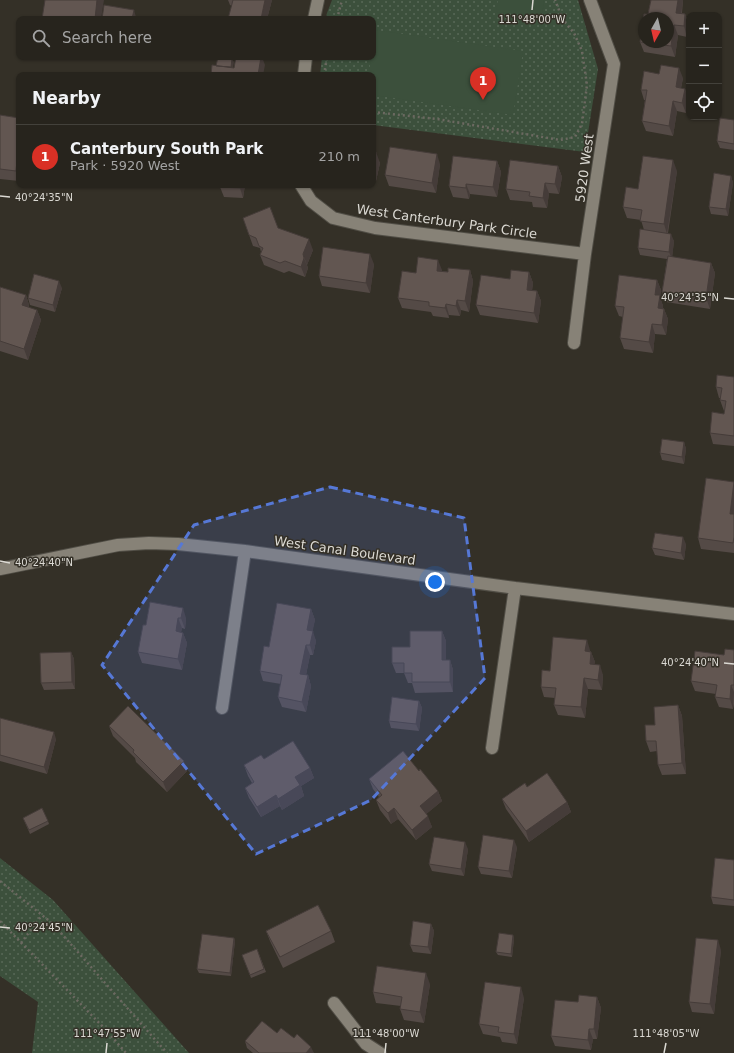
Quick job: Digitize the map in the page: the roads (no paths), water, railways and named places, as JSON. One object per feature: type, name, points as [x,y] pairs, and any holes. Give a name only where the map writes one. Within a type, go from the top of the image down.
[{"type":"street","points":[[315,16],[318,0]]},
{"type":"street","name":"5920 West","points":[[574,343],[585,254],[614,64],[590,0]]},
{"type":"street","points":[[304,72],[306,60]]},
{"type":"street","name":"West Canterbury Park Circle","points":[[303,188],[311,201],[333,218],[375,228],[585,254]]},
{"type":"street","name":"West Canal Boulevard","points":[[0,569],[118,545],[149,543],[178,544],[245,551],[515,588],[734,614]]},
{"type":"street","points":[[222,708],[245,551]]},
{"type":"street","points":[[492,748],[515,588]]},
{"type":"street","points":[[334,1003],[366,1044],[380,1053]]},
{"type":"place","name":"Canterbury South Park","points":[[483,100]]}]
